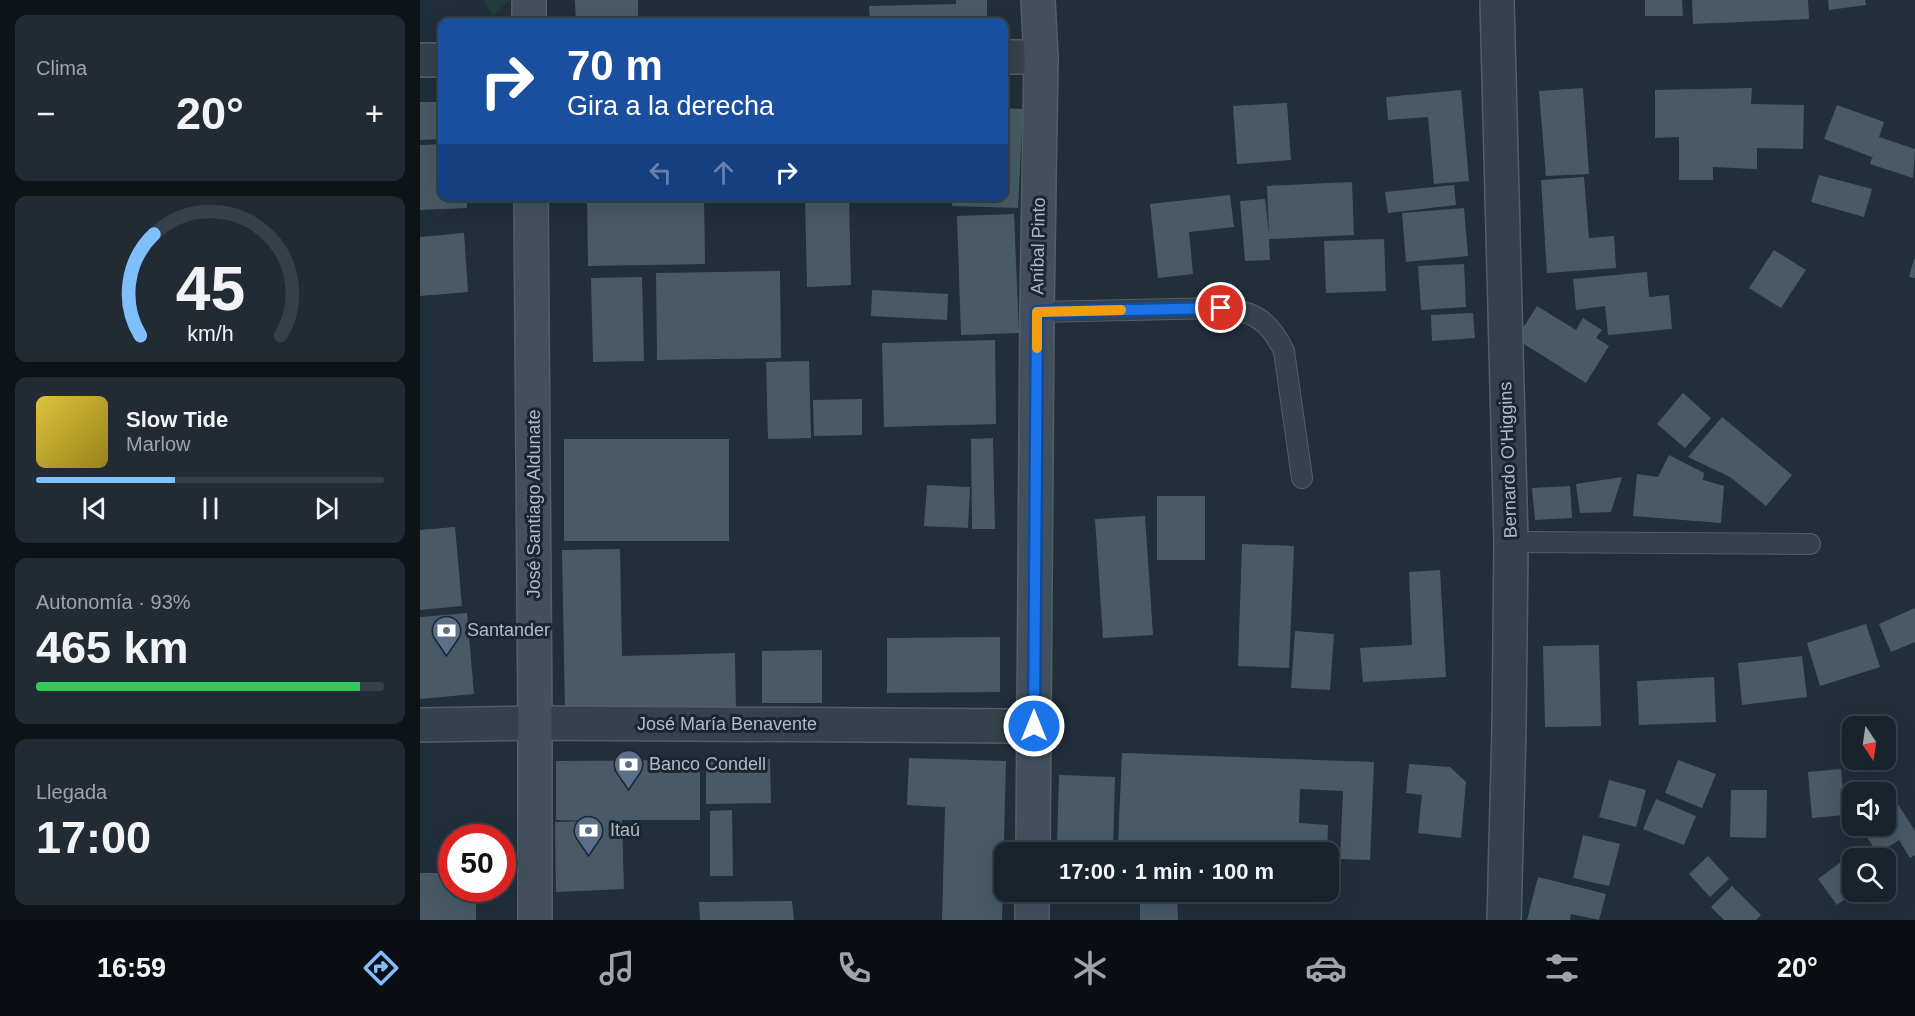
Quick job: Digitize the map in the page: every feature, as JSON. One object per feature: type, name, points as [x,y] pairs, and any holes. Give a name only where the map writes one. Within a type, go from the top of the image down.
[{"type":"main road","points":[[529,0],[529,18]]},
{"type":"main road","name":"Aníbal Pinto","points":[[1033,842],[1041,57],[1038,0]]},
{"type":"main road","name":"José Santiago Aldunate","points":[[531,201],[535,920]]},
{"type":"main road","points":[[1032,902],[1032,920]]},
{"type":"street","name":"Bernardo O'Higgins","points":[[1497,0],[1511,542],[1504,920]]},
{"type":"street","points":[[1008,57],[1041,57]]},
{"type":"street","points":[[420,60],[438,60]]},
{"type":"street","name":"José María Benavente","points":[[420,725],[535,723],[1034,726]]},
{"type":"lane","points":[[1037,312],[1221,308],[1250,313],[1262,320],[1276,334],[1284,351],[1302,478]]},
{"type":"lane","points":[[1511,542],[1810,544]]},
{"type":"green space","points":[[483,0],[511,0],[493,15]]},
{"type":"building","points":[[575,0],[638,0],[638,18],[576,18]]},
{"type":"building","points":[[956,0],[987,0],[987,18],[870,18],[869,6],[956,4]]},
{"type":"building","points":[[1645,0],[1682,0],[1683,16],[1645,16]]},
{"type":"building","points":[[1692,0],[1808,0],[1809,19],[1693,24]]},
{"type":"building","points":[[1828,0],[1865,0],[1866,5],[1829,10]]},
{"type":"building","points":[[1583,88],[1589,174],[1546,176],[1539,91]]},
{"type":"building","points":[[1752,88],[1751,104],[1804,105],[1803,149],[1757,148],[1757,169],[1713,167],[1713,180],[1679,180],[1679,137],[1655,138],[1655,90]]},
{"type":"building","points":[[1461,90],[1469,181],[1434,184],[1428,117],[1388,120],[1386,97]]},
{"type":"building","points":[[420,102],[438,102],[438,139],[420,140]]},
{"type":"building","points":[[1287,103],[1291,160],[1237,164],[1233,106]]},
{"type":"building","points":[[1837,105],[1884,122],[1879,137],[1915,149],[1913,178],[1870,164],[1875,149],[1872,157],[1824,139]]},
{"type":"building","points":[[1008,108],[1023,109],[1018,208],[952,206],[952,201],[1008,201]]},
{"type":"building","points":[[438,144],[438,201],[467,201],[467,208],[420,210],[420,145]]},
{"type":"building","points":[[1819,175],[1872,189],[1864,217],[1811,202]]},
{"type":"building","points":[[1584,177],[1589,238],[1614,236],[1616,268],[1547,273],[1541,180]]},
{"type":"building","points":[[1352,182],[1354,235],[1269,239],[1270,260],[1245,261],[1240,201],[1265,199],[1269,235],[1267,186]]},
{"type":"building","points":[[1454,185],[1456,205],[1388,213],[1385,192]]},
{"type":"building","points":[[1230,195],[1234,227],[1189,232],[1193,274],[1158,278],[1150,204]]},
{"type":"building","points":[[587,201],[704,201],[705,264],[588,266]]},
{"type":"building","points":[[805,201],[849,201],[851,285],[807,287]]},
{"type":"building","points":[[1464,208],[1468,256],[1406,262],[1402,213]]},
{"type":"building","points":[[1014,214],[1019,333],[961,335],[957,216]]},
{"type":"building","points":[[464,233],[468,292],[420,296],[420,237]]},
{"type":"building","points":[[1384,239],[1386,291],[1326,293],[1324,241]]},
{"type":"building","points":[[1774,250],[1806,270],[1781,308],[1749,288]]},
{"type":"building","points":[[1915,259],[1915,278],[1909,277]]},
{"type":"building","points":[[1464,264],[1466,307],[1421,310],[1418,266]]},
{"type":"building","points":[[780,271],[781,358],[657,360],[656,273]]},
{"type":"building","points":[[1647,272],[1649,297],[1669,295],[1672,329],[1608,335],[1605,306],[1576,310],[1573,279]]},
{"type":"building","points":[[642,277],[644,361],[593,362],[591,278]]},
{"type":"building","points":[[872,290],[948,294],[947,320],[871,316]]},
{"type":"building","points":[[1537,306],[1576,330],[1583,318],[1602,330],[1596,338],[1609,346],[1586,383],[1516,339]]},
{"type":"building","points":[[1473,313],[1475,338],[1432,341],[1431,315]]},
{"type":"building","points":[[995,340],[996,424],[884,427],[882,343]]},
{"type":"building","points":[[809,361],[811,438],[768,439],[766,362]]},
{"type":"building","points":[[1683,393],[1711,418],[1685,448],[1657,424]]},
{"type":"building","points":[[862,399],[862,435],[814,436],[813,400]]},
{"type":"building","points":[[1722,417],[1792,475],[1766,506],[1730,477],[1688,457]]},
{"type":"building","points":[[993,438],[995,529],[972,529],[971,439]]},
{"type":"building","points":[[564,439],[729,439],[729,541],[564,541]]},
{"type":"building","points":[[1669,455],[1704,473],[1703,480],[1724,486],[1721,523],[1633,516],[1637,474],[1658,477]]},
{"type":"building","points":[[1622,477],[1611,512],[1580,513],[1576,484]]},
{"type":"building","points":[[927,485],[970,487],[968,528],[924,526]]},
{"type":"building","points":[[1570,486],[1572,518],[1535,520],[1532,488]]},
{"type":"building","points":[[1157,496],[1205,496],[1205,560],[1157,560]]},
{"type":"building","points":[[1145,516],[1153,635],[1103,638],[1095,519]]},
{"type":"building","points":[[455,527],[462,606],[420,610],[420,530]]},
{"type":"building","points":[[1242,544],[1294,546],[1289,668],[1238,666]]},
{"type":"building","points":[[620,549],[622,656],[735,653],[736,708],[565,711],[562,550]]},
{"type":"building","points":[[1440,570],[1446,677],[1363,682],[1360,648],[1412,645],[1409,572]]},
{"type":"building","points":[[1915,608],[1915,642],[1891,652],[1879,624]]},
{"type":"building","name":"Santander","points":[[467,613],[474,694],[420,699],[420,617]]},
{"type":"building","points":[[1866,624],[1880,667],[1820,686],[1807,643]]},
{"type":"building","points":[[1295,631],[1334,634],[1330,690],[1291,688]]},
{"type":"building","points":[[1000,637],[1000,692],[887,693],[887,638]]},
{"type":"building","points":[[1599,645],[1601,726],[1545,727],[1543,646]]},
{"type":"building","points":[[822,650],[822,703],[762,703],[762,651]]},
{"type":"building","points":[[1802,656],[1807,697],[1742,705],[1738,663]]},
{"type":"building","points":[[1714,677],[1716,722],[1639,725],[1637,681]]},
{"type":"building","points":[[1122,753],[1374,762],[1370,860],[1340,859],[1343,791],[1300,789],[1299,823],[1328,825],[1327,842],[1118,842]]},
{"type":"building","points":[[909,758],[1006,761],[1004,842],[994,842],[994,902],[1002,902],[1002,920],[942,920],[945,807],[907,805]]},
{"type":"building","points":[[770,759],[771,803],[706,804],[706,761]]},
{"type":"building","name":"Banco Condell","points":[[700,760],[700,820],[622,820],[624,889],[556,892],[555,822],[601,821],[556,820],[556,761]]},
{"type":"building","points":[[1678,760],[1716,774],[1702,808],[1665,793]]},
{"type":"building","points":[[1409,764],[1450,767],[1466,782],[1461,838],[1418,833],[1422,795],[1406,793]]},
{"type":"building","points":[[1841,769],[1842,815],[1812,818],[1808,772]]},
{"type":"building","points":[[1059,775],[1115,777],[1113,842],[1057,842]]},
{"type":"building","points":[[1609,780],[1646,790],[1636,827],[1599,817]]},
{"type":"building","points":[[1731,790],[1767,790],[1766,838],[1730,837]]},
{"type":"building","points":[[1656,799],[1696,816],[1684,845],[1643,829]]},
{"type":"building","points":[[1896,801],[1915,831],[1915,855],[1910,858],[1899,840],[1887,848],[1874,848],[1866,836],[1896,836]]},
{"type":"building","points":[[732,810],[733,876],[710,876],[710,811]]},
{"type":"building","points":[[1583,835],[1620,844],[1609,886],[1573,878]]},
{"type":"building","points":[[1708,856],[1729,879],[1710,897],[1689,874]]},
{"type":"building","points":[[1842,861],[1842,901],[1837,905],[1818,879]]},
{"type":"building","points":[[420,873],[438,873],[438,902],[476,902],[476,920],[420,920]]},
{"type":"building","points":[[1538,877],[1606,894],[1599,920],[1571,914],[1570,920],[1527,920]]},
{"type":"building","points":[[1732,886],[1761,915],[1756,920],[1724,920],[1711,907]]},
{"type":"building","points":[[792,901],[794,920],[700,920],[699,902]]},
{"type":"building","points":[[1140,902],[1177,902],[1178,920],[1140,920]]},
{"type":"slow traffic","points":[[1037,348],[1037,312],[1121,310]]},
{"type":"place","name":"Santander","points":[[446,656]]},
{"type":"place","name":"Banco Condell","points":[[628,790]]},
{"type":"place","name":"Itaú","points":[[589,856]]},
{"type":"route","points":[[1034,726],[1037,312],[1221,308]]}]
